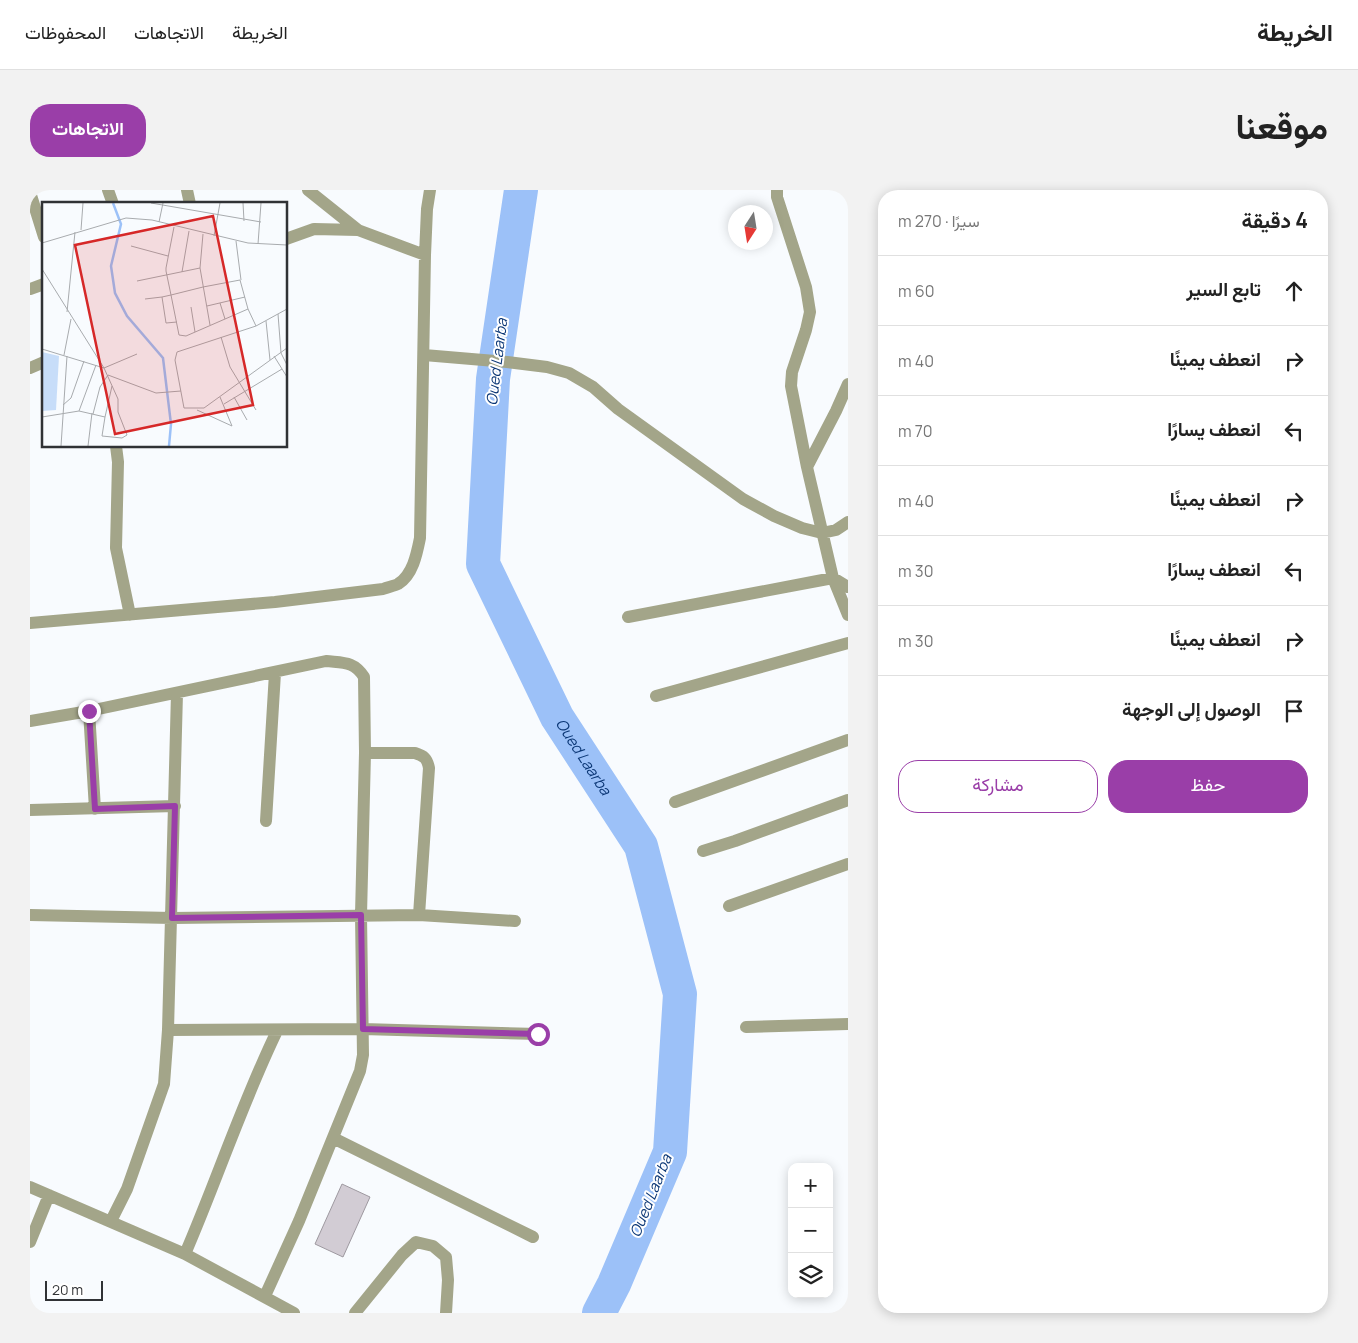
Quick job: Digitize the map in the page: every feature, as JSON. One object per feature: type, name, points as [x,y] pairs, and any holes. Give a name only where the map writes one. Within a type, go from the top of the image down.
[{"type":"street","points":[[108,190],[112,202]]},
{"type":"street","points":[[308,190],[358,230],[425,255]]},
{"type":"street","points":[[30,623],[284,601],[383,589],[399,583],[408,574],[416,558],[420,538],[425,255],[427,209],[430,190]]},
{"type":"street","points":[[777,190],[777,197],[806,287],[809,307],[806,330],[792,372],[791,386],[807,467],[833,578],[848,615]]},
{"type":"street","points":[[30,192],[42,231]]},
{"type":"street","points":[[288,238],[314,229],[358,230]]},
{"type":"street","points":[[30,289],[42,285]]},
{"type":"street","points":[[424,355],[507,362],[569,373],[592,387],[618,409],[743,499],[781,519],[802,528],[822,533],[836,530],[848,522]]},
{"type":"street","points":[[30,368],[42,363]]},
{"type":"street","points":[[807,467],[848,384]]},
{"type":"street","points":[[116,448],[118,462],[116,548],[130,615]]},
{"type":"street","points":[[628,617],[833,578],[848,587]]},
{"type":"street","points":[[656,696],[848,643]]},
{"type":"street","points":[[30,721],[89,711],[326,661],[347,663],[358,668],[364,677],[365,753],[361,915],[363,1029],[360,1071],[299,1221],[265,1296]]},
{"type":"street","points":[[266,821],[274,672]]},
{"type":"street","points":[[111,1221],[128,1189],[164,1084],[172,918],[177,693]]},
{"type":"street","points":[[89,711],[95,809]]},
{"type":"street","points":[[675,802],[848,740]]},
{"type":"street","points":[[365,753],[415,753],[423,755],[427,760],[429,768],[419,915]]},
{"type":"street","points":[[703,850],[735,841],[848,800]]},
{"type":"street","points":[[30,810],[175,806]]},
{"type":"street","points":[[729,906],[848,864]]},
{"type":"street","points":[[30,915],[172,918],[419,915],[515,921]]},
{"type":"street","points":[[746,1027],[848,1024]]},
{"type":"street","points":[[168,1030],[277,1031],[363,1029],[538,1034]]},
{"type":"street","points":[[185,1254],[210,1196],[255,1076],[277,1031]]},
{"type":"street","points":[[333,1138],[533,1237]]},
{"type":"street","points":[[30,1187],[185,1254],[294,1313]]},
{"type":"street","points":[[30,1242],[49,1195]]},
{"type":"street","points":[[355,1313],[402,1255],[416,1242],[434,1246],[446,1257],[448,1280],[446,1313]]},
{"type":"building","points":[[342,1184],[370,1197],[343,1257],[315,1244]]},
{"type":"waterway","name":"Oued Laarba","points":[[521,190],[493,379],[483,564],[557,717],[641,846],[680,994],[670,1152],[614,1284],[599,1313]]},
{"type":"route","points":[[89,711],[95,809],[175,806],[172,918],[361,915],[363,1029],[538,1034]]}]
